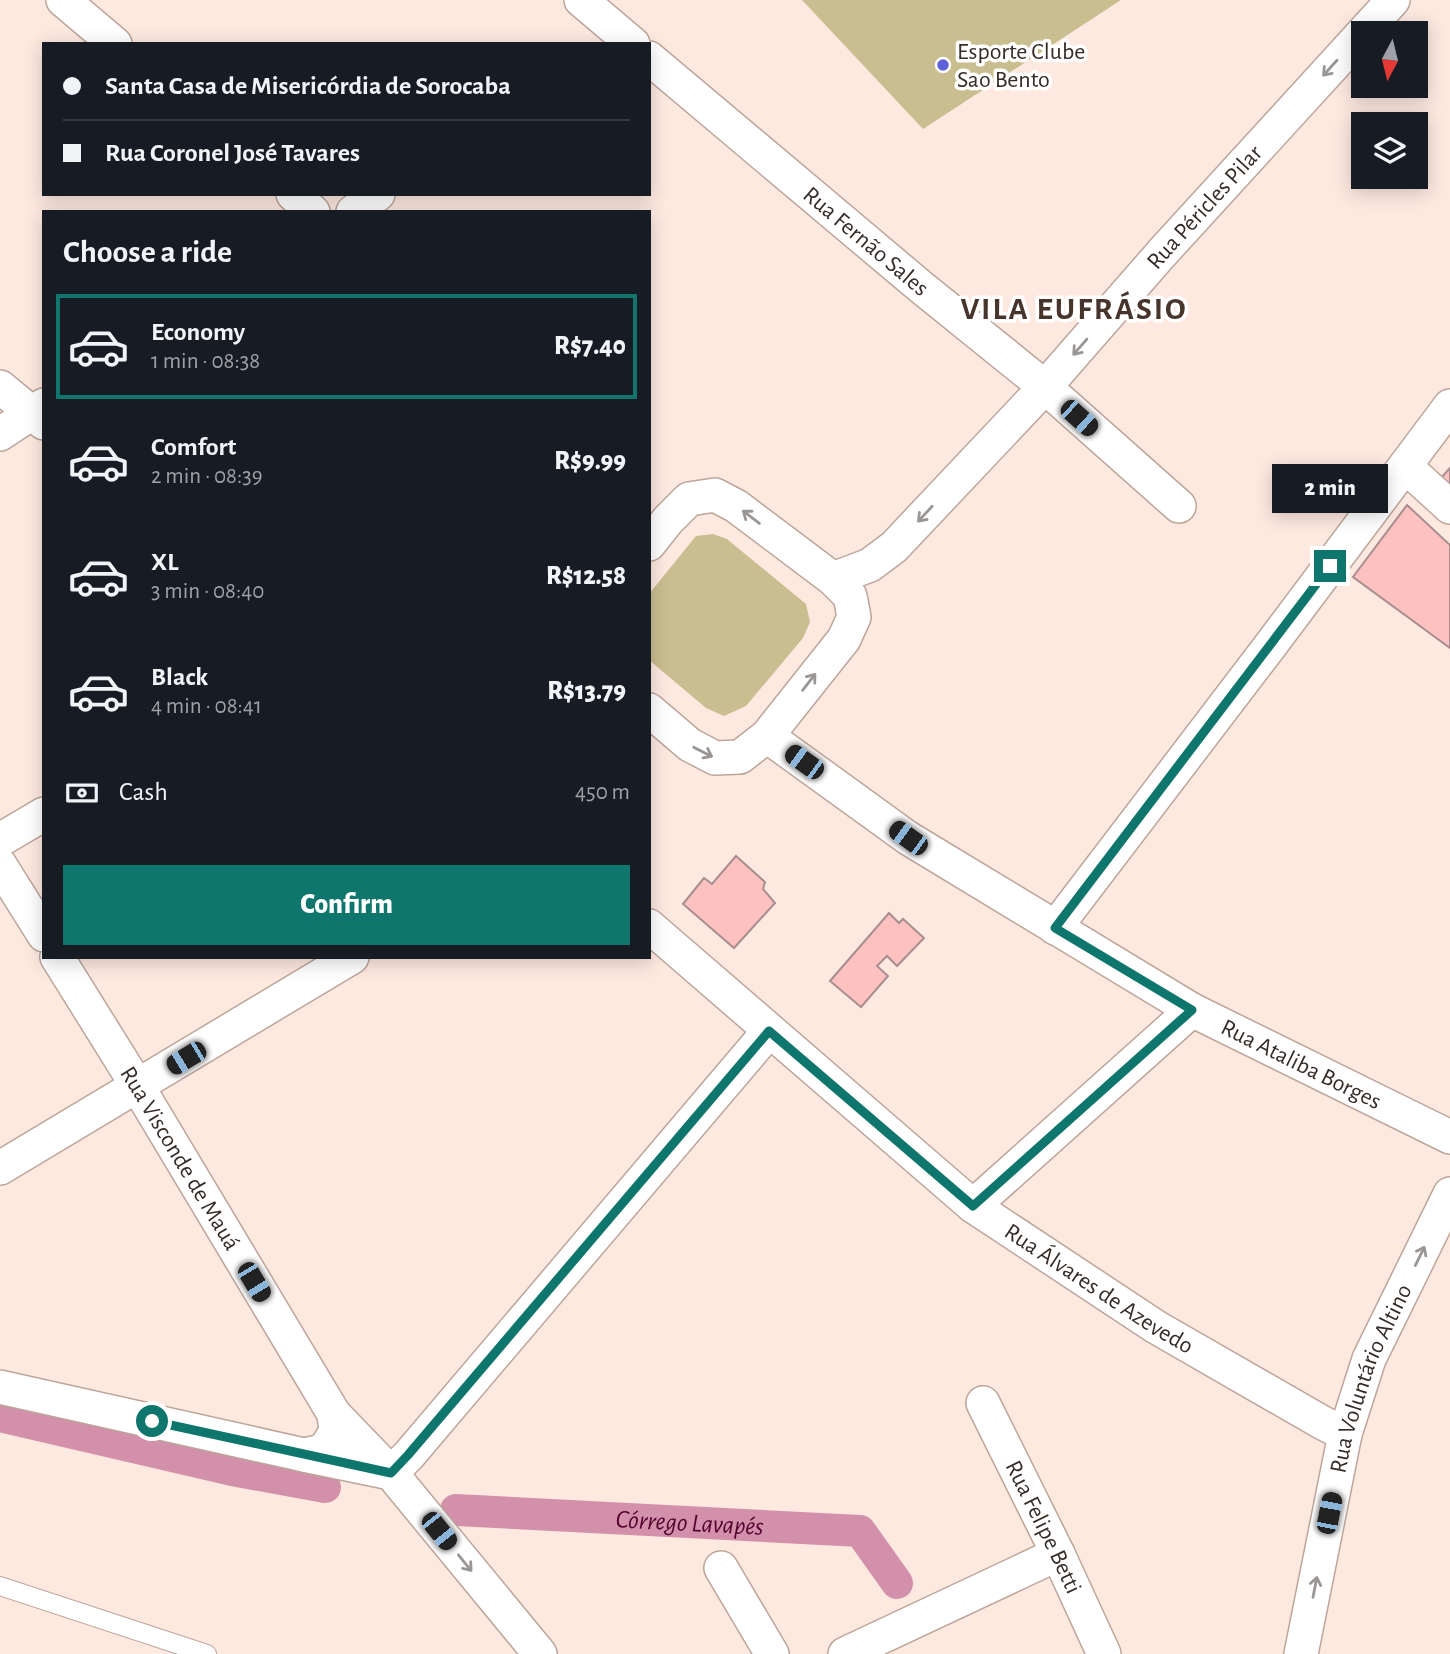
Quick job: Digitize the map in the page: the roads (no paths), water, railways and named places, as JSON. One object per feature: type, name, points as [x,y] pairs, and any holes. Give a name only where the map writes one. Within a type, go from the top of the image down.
[{"type":"street","points":[[63,0],[113,42]]},
{"type":"street","points":[[582,0],[615,39]]},
{"type":"street","name":"Rua Péricles Pilar","points":[[833,579],[870,565],[894,547],[1045,387],[1161,254],[1393,0]]},
{"type":"street","name":"Rua Fernão Sales","points":[[651,60],[920,287],[1045,387],[1179,506]]},
{"type":"street","points":[[295,196],[311,210]]},
{"type":"street","points":[[356,210],[375,196]]},
{"type":"street","points":[[0,387],[40,414],[0,434]]},
{"type":"street","points":[[1055,928],[1450,407]]},
{"type":"street","points":[[1406,467],[1450,507]]},
{"type":"street","points":[[651,712],[690,745],[715,758],[740,757],[767,736],[844,639],[854,617],[850,596],[833,579],[736,506],[715,495],[689,499],[656,522]]},
{"type":"street","name":"Rua Ataliba Borges","points":[[767,736],[908,838],[1192,1010],[1450,1137]]},
{"type":"street","points":[[0,840],[42,815]]},
{"type":"street","points":[[0,865],[42,932]]},
{"type":"street","name":"Rua Álvares de Azevedo","points":[[651,928],[973,1206],[1156,1327],[1345,1434]]},
{"type":"street","name":"Rua Visconde de Mauá","points":[[58,959],[334,1414],[391,1473],[540,1654]]},
{"type":"street","points":[[0,1168],[349,959]]},
{"type":"street","points":[[973,1206],[1192,1010]]},
{"type":"street","points":[[0,1387],[391,1473],[418,1445],[769,1031]]},
{"type":"street","name":"Rua Voluntário Altino","points":[[1301,1654],[1345,1434],[1369,1359],[1450,1194]]},
{"type":"street","name":"Rua Felipe Betti","points":[[983,1403],[1104,1654]]},
{"type":"street","points":[[304,1455],[322,1451],[329,1443],[336,1432],[334,1414]]},
{"type":"street","points":[[845,1654],[1058,1554]]},
{"type":"street","points":[[721,1568],[772,1654]]},
{"type":"lane","points":[[0,1586],[208,1654]]},
{"type":"waterway","name":"Córrego Lavapés","points":[[0,1416],[232,1470],[325,1487]]},
{"type":"waterway","name":"Córrego Lavapés","points":[[456,1510],[860,1531],[897,1583]]},
{"type":"place","name":"Esporte Clube Sao Bento","points":[[943,65]]},
{"type":"district","name":"VILA EUFRÁSIO","points":[[1074,308]]}]
